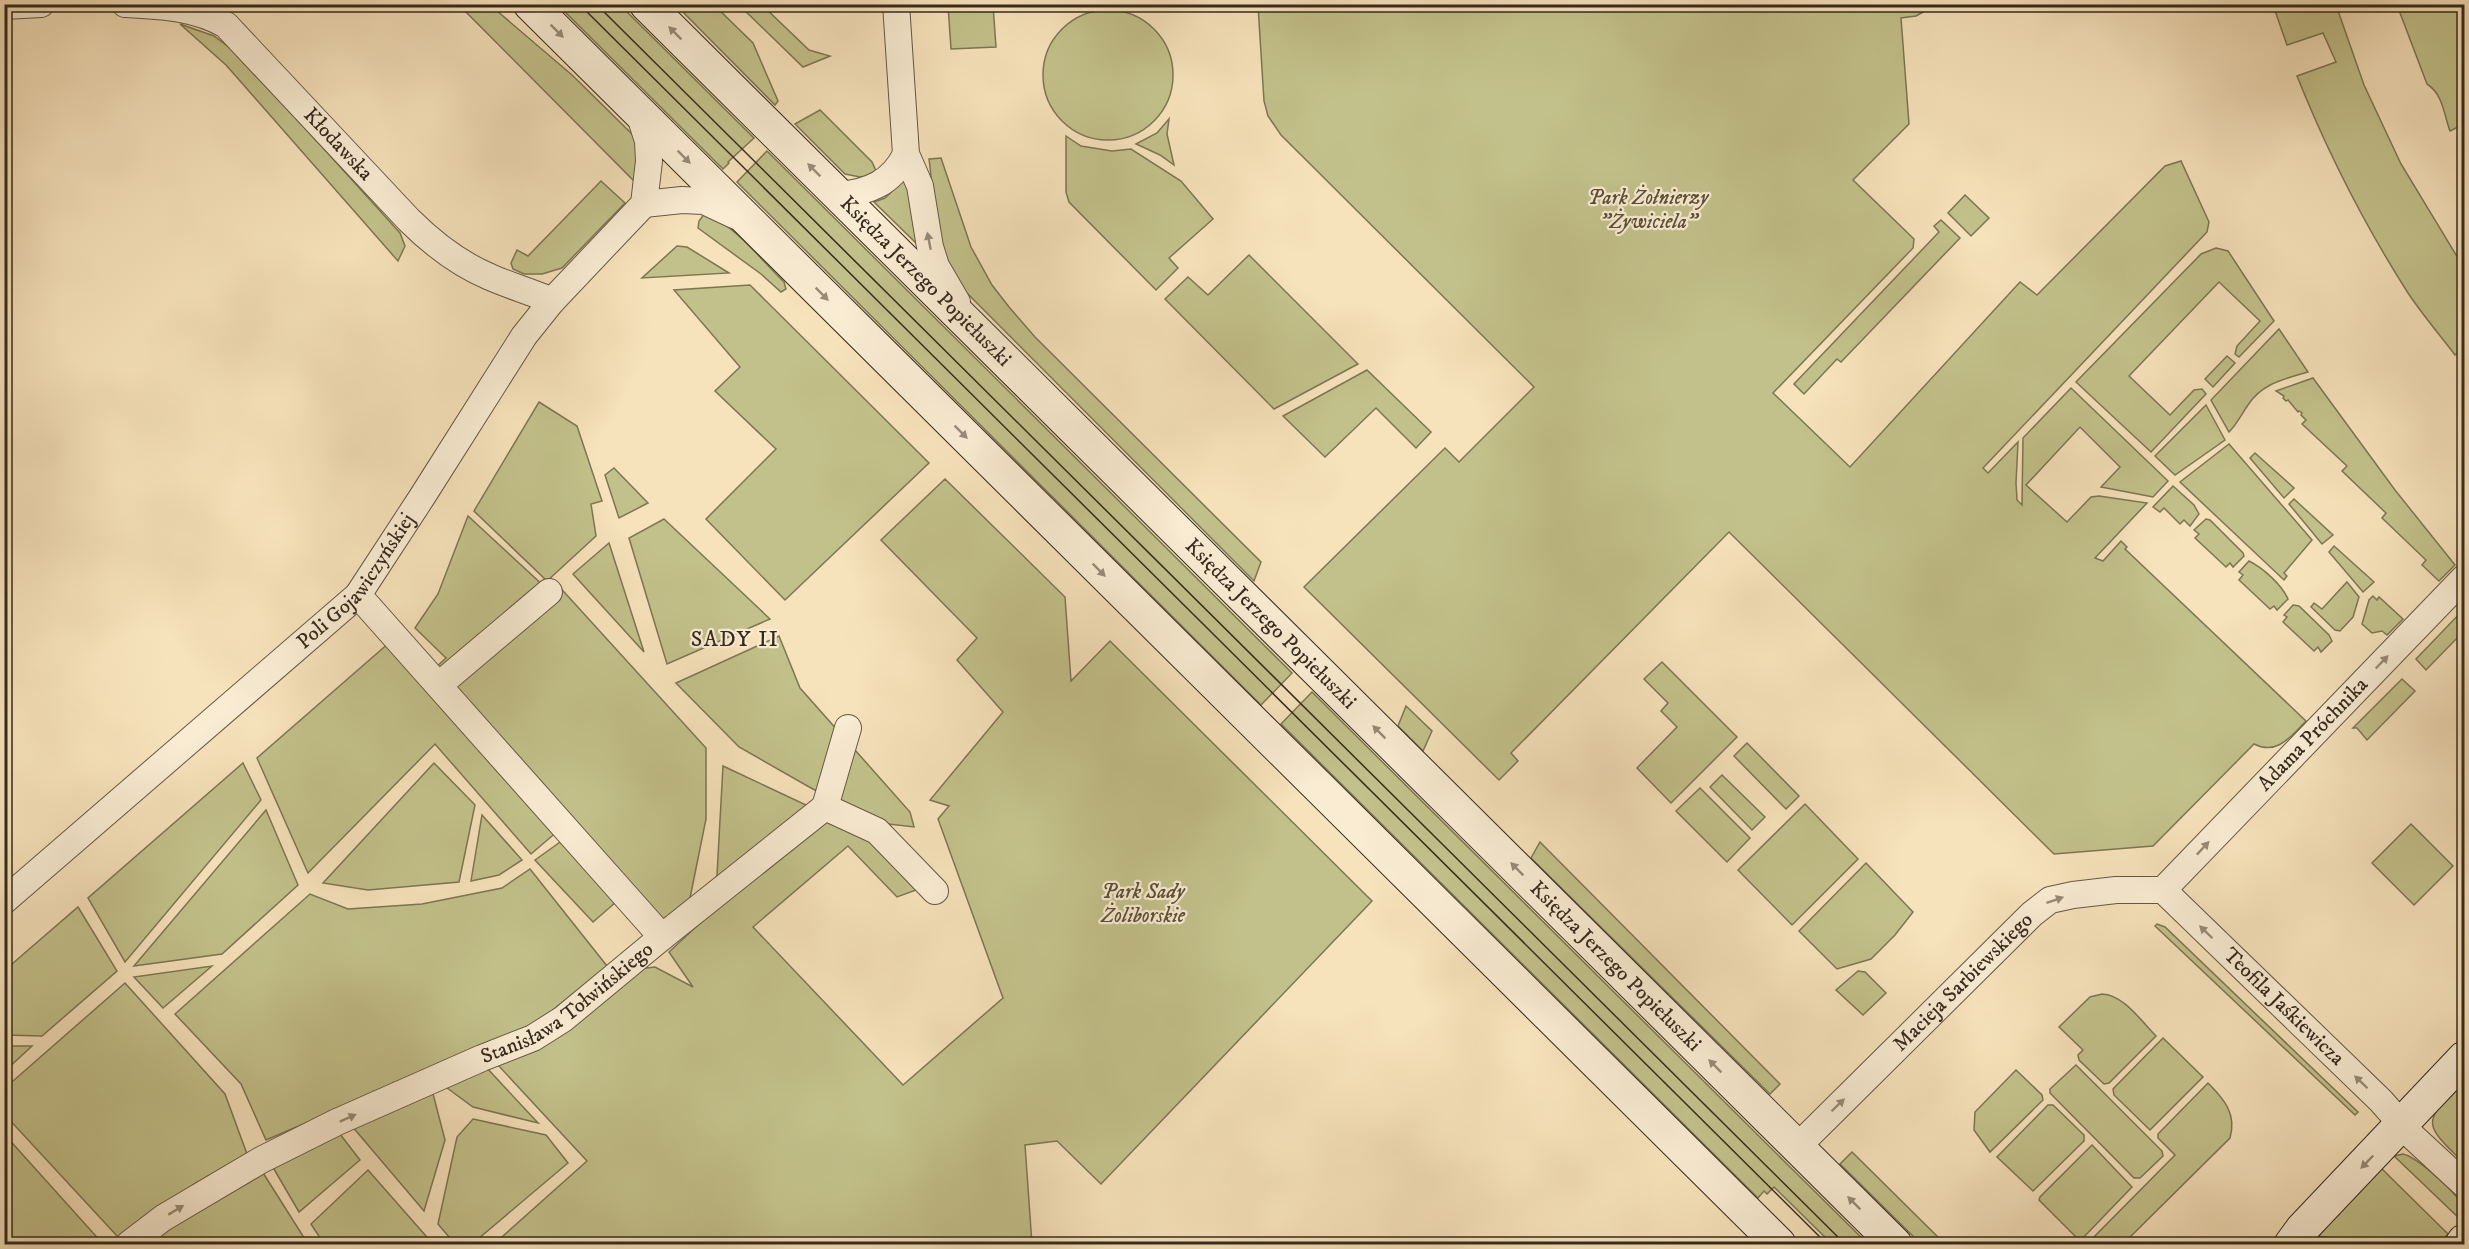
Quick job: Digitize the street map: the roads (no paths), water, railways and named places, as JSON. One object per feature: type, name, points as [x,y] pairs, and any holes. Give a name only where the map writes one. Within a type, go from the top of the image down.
[{"type":"main road","points":[[530,4],[1779,1245]]},
{"type":"main road","name":"Księdza Jerzego Popiełuszki","points":[[646,4],[1895,1245]]},
{"type":"main road","points":[[2291,1245],[2302,1229],[2464,1058]]},
{"type":"street","points":[[4,6],[41,4]]},
{"type":"street","name":"Kłodawska","points":[[126,4],[169,7],[210,15],[226,24],[409,220],[438,246],[458,261],[489,277],[552,301]]},
{"type":"street","points":[[896,4],[906,154],[920,186],[930,247],[936,266],[975,329]]},
{"type":"street","points":[[638,111],[648,141],[650,161],[644,204],[682,200],[704,201],[749,222]]},
{"type":"street","points":[[839,195],[860,193],[878,186],[899,167],[906,154]]},
{"type":"street","name":"Poli Gojawiczyńskiej","points":[[4,902],[358,595],[524,336],[552,301],[644,204]]},
{"type":"street","name":"Adama Próchnika","points":[[2163,891],[2464,578]]},
{"type":"street","points":[[439,685],[549,592]]},
{"type":"street","name":"Stanisława Tołwińskiego","points":[[129,1245],[163,1218],[261,1160],[337,1122],[533,1038],[563,1019],[662,937],[358,595]]},
{"type":"street","points":[[662,937],[825,807],[848,728]]},
{"type":"street","points":[[825,807],[877,831],[935,891]]},
{"type":"street","name":"Macieja Sarbiewskiego","points":[[1797,1146],[2032,914],[2050,900],[2116,890],[2163,891]]},
{"type":"street","name":"Teofila Jaśkiewicza","points":[[2163,891],[2464,1184]]},
{"type":"tram line","points":[[579,4],[1827,1244]]},
{"type":"tram line","points":[[596,4],[1845,1244]]},
{"type":"district","name":"SADY II","points":[[735,639]]},
{"type":"park label","name":"Park Żołnierzy \"Żywiciela\"","points":[[1648,210]]},
{"type":"park label","name":"Park Sady Żoliborskie","points":[[1143,904]]}]
